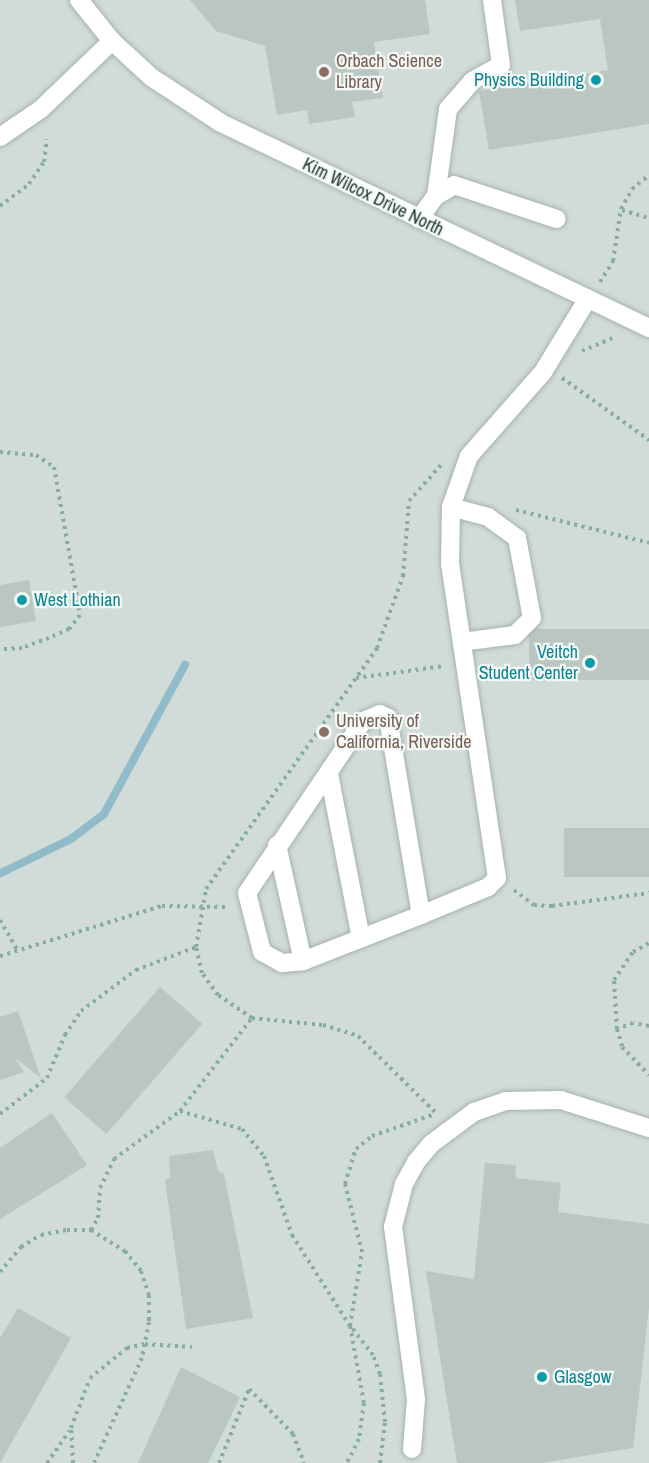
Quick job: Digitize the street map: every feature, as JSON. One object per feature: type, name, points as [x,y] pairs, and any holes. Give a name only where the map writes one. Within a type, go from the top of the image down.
[{"type":"street","name":"Kim Wilcox Drive North","points":[[79,0],[112,40],[151,77],[221,123],[649,328]]},
{"type":"street","points":[[436,196],[448,109],[472,81],[501,65],[492,0]]},
{"type":"street","points":[[0,137],[40,108],[112,40]]},
{"type":"street","points":[[418,219],[436,196],[454,184],[557,219]]},
{"type":"street","points":[[421,915],[388,718],[372,714],[363,721],[329,774],[250,882],[250,902],[262,952],[270,959],[282,963],[303,961],[421,915],[488,887],[497,878],[450,564],[451,507],[469,456],[543,372],[587,300]]},
{"type":"street","points":[[451,507],[488,517],[517,538],[532,618],[514,635],[462,642]]},
{"type":"street","points":[[329,774],[361,938]]},
{"type":"street","points":[[277,844],[303,961]]},
{"type":"street","points":[[412,1449],[416,1400],[393,1227],[404,1185],[416,1162],[431,1144],[474,1112],[506,1101],[561,1100],[649,1128]]},
{"type":"path","points":[[0,206],[29,184],[44,162],[47,139]]},
{"type":"path","points":[[604,276],[613,261],[621,209],[632,189],[649,175]]},
{"type":"path","points":[[621,209],[649,218]]},
{"type":"path","points":[[575,356],[612,338]]},
{"type":"path","points":[[554,386],[566,370]]},
{"type":"path","points":[[562,377],[649,440]]},
{"type":"path","points":[[0,452],[36,455],[50,460],[54,467],[80,615],[69,629],[49,638],[22,648],[0,649]]},
{"type":"path","points":[[503,507],[649,543]]},
{"type":"path","points":[[356,678],[466,663]]},
{"type":"path","points":[[497,878],[534,905],[552,906],[649,893]]},
{"type":"path","points":[[0,956],[162,906],[250,902]]},
{"type":"path","points":[[0,920],[17,950]]},
{"type":"path","points":[[649,943],[633,952],[614,980],[617,1029],[622,1047],[649,1075]]},
{"type":"path","points":[[0,1114],[47,1078],[65,1035],[81,1011],[136,970],[196,947]]},
{"type":"path","points":[[252,1018],[323,1025],[358,1036],[436,1113]]},
{"type":"path","points":[[617,1029],[633,1023],[649,1026]]},
{"type":"path","points":[[180,1111],[242,1129],[264,1156],[292,1234],[350,1326],[364,1403],[359,1439],[347,1463]]},
{"type":"path","points":[[0,1272],[9,1258],[42,1235],[91,1230],[125,1251],[141,1271],[149,1295],[145,1344],[94,1463]]},
{"type":"path","points":[[47,1463],[71,1428],[90,1378],[127,1348],[145,1344],[192,1347]]},
{"type":"path","points":[[219,1463],[249,1389],[293,1434],[304,1463]]},
{"type":"path","points":[[71,1428],[73,1463]]},
{"type":"shaded area","name":"University of California, Riverside","points":[[0,0],[649,0],[649,1463],[0,1463]]},
{"type":"building","name":"Orbach Science Library","points":[[190,0],[425,0],[430,34],[374,42],[383,98],[352,102],[355,117],[309,124],[307,110],[277,115],[265,46],[216,31]]},
{"type":"building","name":"Physics Building","points":[[515,0],[649,0],[649,124],[489,150],[479,91],[608,70],[600,19],[520,31]]},
{"type":"building","name":"West Lothian","points":[[29,580],[36,621],[0,627],[0,585]]},
{"type":"building","name":"Veitch Student Center","points":[[529,629],[649,629],[649,680],[529,680]]},
{"type":"building","points":[[564,828],[649,828],[649,877],[564,877]]},
{"type":"building","points":[[160,987],[202,1024],[106,1134],[64,1097]]},
{"type":"building","points":[[18,1011],[41,1078],[14,1057],[24,1072],[0,1080],[0,1017]]},
{"type":"building","points":[[52,1113],[87,1165],[0,1219],[0,1148]]},
{"type":"building","points":[[213,1150],[218,1171],[224,1174],[253,1318],[186,1329],[165,1180],[170,1178],[169,1156]]},
{"type":"building","name":"Glasgow","points":[[485,1163],[516,1165],[515,1178],[561,1183],[558,1212],[649,1224],[649,1307],[633,1448],[541,1463],[457,1463],[426,1271],[474,1279]]},
{"type":"building","points":[[18,1308],[71,1338],[0,1463],[0,1338]]},
{"type":"building","points":[[181,1367],[240,1397],[208,1463],[138,1463]]},
{"type":"waterway","points":[[1,873],[71,839],[104,814],[185,665]]},
{"type":"place","name":"Orbach Science Library","points":[[324,72]]},
{"type":"place","name":"Physics Building","points":[[596,80]]},
{"type":"place","name":"West Lothian","points":[[22,600]]},
{"type":"place","name":"Veitch Student Center","points":[[590,663]]},
{"type":"place","name":"University of California, Riverside","points":[[324,732]]},
{"type":"place","name":"Glasgow","points":[[542,1377]]}]
